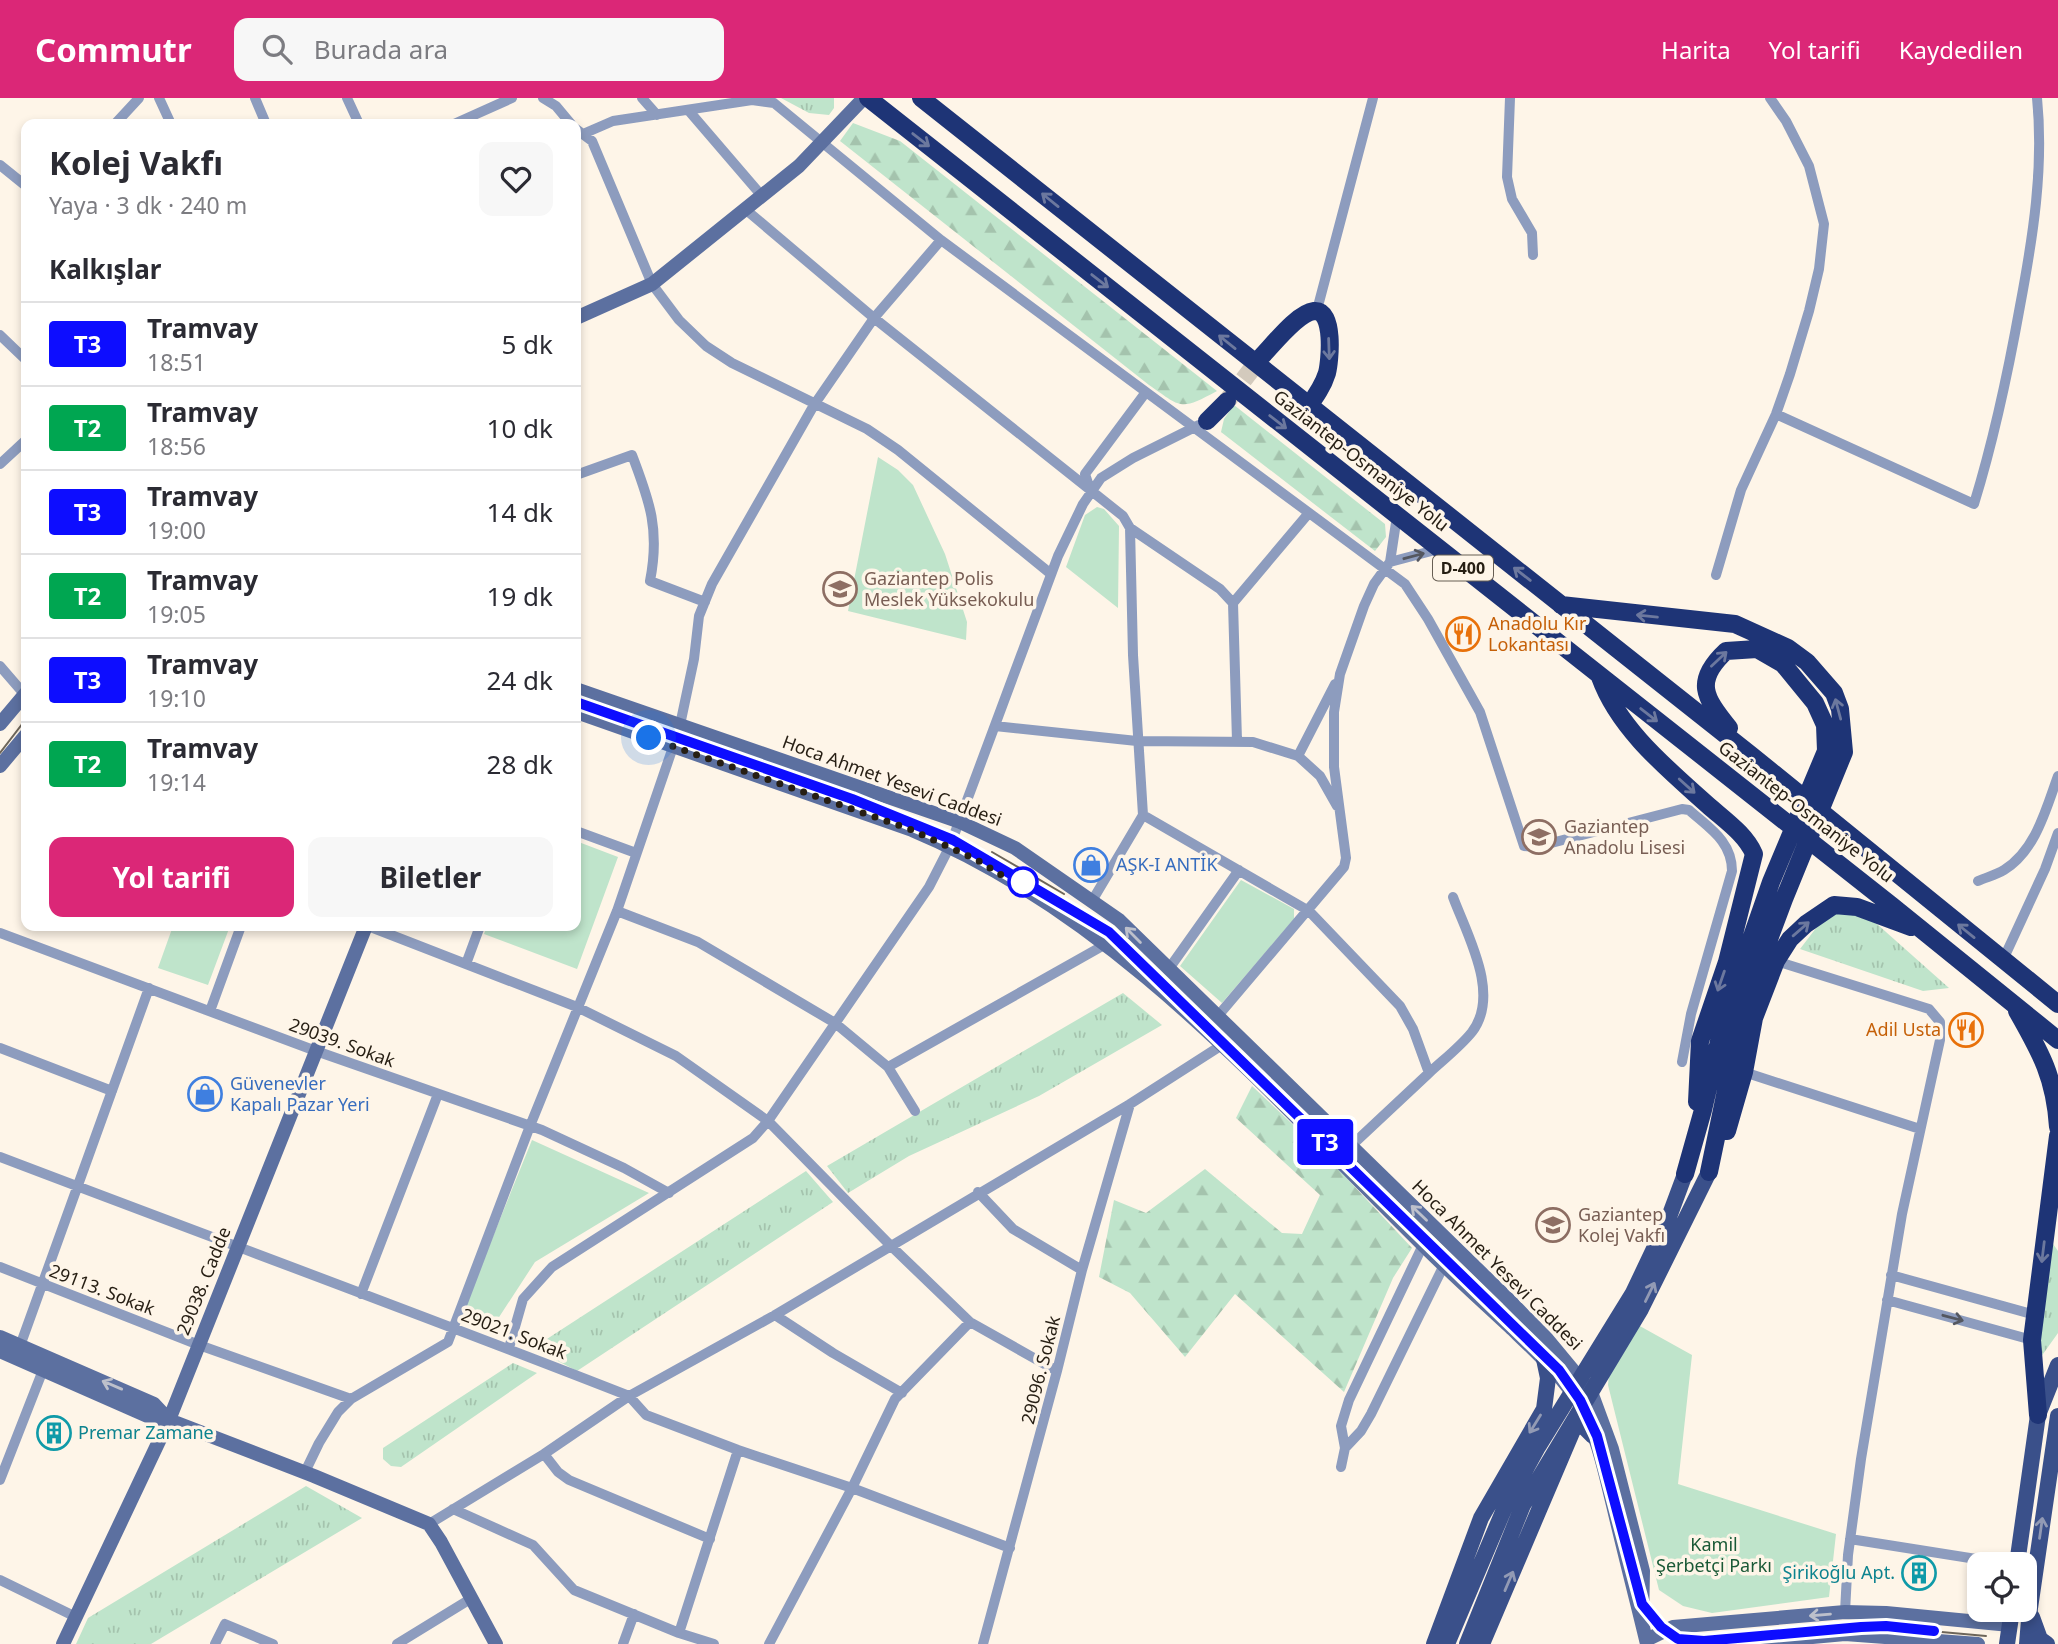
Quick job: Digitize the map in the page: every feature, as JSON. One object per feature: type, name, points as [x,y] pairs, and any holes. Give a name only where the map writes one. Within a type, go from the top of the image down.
[{"type":"highway","name":"Gaziantep-Osmaniye Yolu","points":[[866,98],[1926,933],[2058,1040]]},
{"type":"highway","name":"Gaziantep-Osmaniye Yolu","points":[[921,98],[1751,755],[2058,1004]]},
{"type":"highway","points":[[1261,357],[1299,318],[1317,310],[1322,313],[1327,321],[1330,362],[1317,394],[1308,407]]},
{"type":"highway","points":[[1201,425],[1227,401]]},
{"type":"highway","points":[[1561,605],[1735,624],[1788,648],[1807,662],[1834,693],[1840,709],[1844,752],[1784,899],[1738,1033],[1709,1172]]},
{"type":"highway","points":[[1685,1174],[1726,1011],[1771,882],[1826,751],[1825,725],[1815,703],[1783,664],[1757,649],[1726,651],[1705,676],[1705,688],[1715,711],[1751,755]]},
{"type":"highway","points":[[1600,676],[1608,699],[1656,758],[1750,844],[1754,854],[1727,962],[1700,1041],[1697,1110],[1685,1174]]},
{"type":"highway","points":[[1709,1172],[1722,1149],[1744,1072],[1754,1018],[1776,961],[1790,939],[1834,905],[1857,907],[1926,933]]},
{"type":"highway","points":[[2011,1002],[2046,1067],[2056,1099],[2058,1127]]},
{"type":"highway","points":[[2038,1415],[2032,1340],[2058,1136]]},
{"type":"main road","points":[[1608,1349],[1641,1309],[1709,1172]]},
{"type":"main road","points":[[1447,1644],[1505,1507],[1544,1453],[1608,1349],[1669,1217],[1685,1174]]},
{"type":"main road","points":[[1434,1644],[1482,1518],[1544,1409],[1548,1378],[1544,1359]]},
{"type":"main road","points":[[2019,1552],[2038,1415],[2058,1365]]},
{"type":"main road","points":[[2037,1560],[2058,1416]]},
{"type":"main road","points":[[1482,1644],[1573,1430],[1578,1425],[1584,1426],[1593,1436]]},
{"type":"main road","points":[[1467,1644],[1544,1453]]},
{"type":"main road","points":[[2027,1644],[2029,1622]]},
{"type":"main road","points":[[2035,1622],[2040,1639],[2048,1644]]},
{"type":"street","points":[[120,119],[139,98]]},
{"type":"street","points":[[159,98],[169,119]]},
{"type":"street","points":[[255,98],[264,119]]},
{"type":"street","points":[[347,98],[357,119]]},
{"type":"street","points":[[468,119],[512,98]]},
{"type":"street","points":[[543,98],[556,106],[568,119]]},
{"type":"street","points":[[642,98],[657,115]]},
{"type":"street","points":[[581,316],[652,284],[799,166],[866,98]]},
{"type":"street","points":[[1317,310],[1373,98]]},
{"type":"street","points":[[1510,98],[1507,177],[1512,199],[1532,233],[1533,255]]},
{"type":"street","points":[[1716,575],[1741,490],[1776,414],[1810,311],[1819,269],[1824,224],[1810,166],[1786,121],[1770,98]]},
{"type":"street","points":[[1776,414],[1974,505],[2007,381],[2026,275],[2040,173],[2037,98]]},
{"type":"street","points":[[581,130],[613,121],[762,99],[774,103],[942,240],[1146,392],[1201,425],[1308,514],[1387,565],[1405,584],[1429,619],[1480,712],[1524,846],[1536,847],[1682,809],[1689,810],[1727,845],[1732,863],[1731,879],[1692,1014],[1682,1062]]},
{"type":"street","points":[[689,111],[762,195]]},
{"type":"street","points":[[581,133],[592,141],[652,284],[679,320],[706,346],[732,363],[867,429],[898,450],[1051,574]]},
{"type":"street","points":[[0,165],[21,182]]},
{"type":"street","points":[[745,209],[874,318],[1123,516],[1130,528],[1220,589],[1233,603],[1237,741]]},
{"type":"street","points":[[680,725],[694,659],[699,616],[712,584],[814,405],[874,318],[942,240]]},
{"type":"street","points":[[0,335],[21,353]]},
{"type":"street","points":[[1091,492],[1085,474],[1146,392]]},
{"type":"street","points":[[509,1348],[523,1299],[552,1267],[753,1138],[768,1121],[929,887],[950,846],[1051,574],[1083,504],[1101,478],[1133,458],[1201,425]]},
{"type":"street","points":[[0,464],[21,445]]},
{"type":"street","points":[[581,473],[632,455],[646,492],[655,530],[650,581],[705,601]]},
{"type":"street","points":[[1233,603],[1308,514]]},
{"type":"street","points":[[1298,756],[1340,674],[1364,606],[1387,565],[1396,516]]},
{"type":"street","points":[[1092,901],[1143,815],[1130,528]]},
{"type":"street","points":[[1387,565],[1439,549]]},
{"type":"street","points":[[0,666],[21,689]]},
{"type":"street","points":[[1217,1017],[1344,867],[1346,858],[1334,767],[1334,712],[1340,674]]},
{"type":"street","name":"Hoca Ahmet Yesevi Caddesi","points":[[581,691],[960,822],[1015,848],[1119,920],[1547,1339],[1591,1392],[1612,1449],[1643,1571],[1642,1620]]},
{"type":"street","points":[[0,724],[21,700]]},
{"type":"street","name":"Hoca Ahmet Yesevi Caddesi","points":[[581,714],[950,846],[1032,894],[1106,944],[1155,983],[1222,1045],[1423,1245],[1544,1359],[1581,1407],[1593,1436],[1642,1620]]},
{"type":"street","points":[[995,726],[1138,741],[1253,742],[1298,756],[1320,776],[1339,811]]},
{"type":"street","points":[[0,766],[21,741]]},
{"type":"street","points":[[305,1472],[338,1412],[351,1398],[448,1342],[530,1126],[617,911],[673,747]]},
{"type":"street","points":[[1979,881],[2005,870],[2022,853],[2041,824],[2058,776]]},
{"type":"street","points":[[1143,815],[1309,911],[1400,1006],[1413,1029],[1429,1073]]},
{"type":"street","points":[[581,833],[636,853]]},
{"type":"street","points":[[2003,960],[2045,869],[2058,833]]},
{"type":"street","points":[[1168,970],[1239,870]]},
{"type":"street","points":[[1351,1146],[1474,1029],[1480,1016],[1482,970],[1453,897]]},
{"type":"street","points":[[617,911],[698,942],[835,1023],[888,1067],[915,1111]]},
{"type":"street","points":[[210,1011],[239,931]]},
{"type":"street","name":"29038. Cadde","points":[[63,1644],[169,1420],[365,931]]},
{"type":"street","points":[[380,931],[577,1007],[676,1056],[768,1121],[970,1322],[1057,1371]]},
{"type":"street","points":[[466,964],[478,931]]},
{"type":"street","name":"29039. Sokak","points":[[0,933],[316,1051],[530,1126],[624,1168],[669,1193]]},
{"type":"street","points":[[888,1067],[1106,944]]},
{"type":"street","points":[[1776,961],[1929,1009],[1940,1023],[1940,1040],[1891,1275],[1861,1458],[1844,1612]]},
{"type":"street","points":[[20,1346],[149,988]]},
{"type":"street","points":[[429,1524],[544,1454],[629,1396],[775,1315],[1130,1104],[1222,1045]]},
{"type":"street","points":[[0,1048],[113,1091]]},
{"type":"street","points":[[1744,1072],[1920,1129]]},
{"type":"street","points":[[361,1294],[438,1094]]},
{"type":"street","name":"29096. Sokak","points":[[983,1644],[1082,1270],[1130,1104]]},
{"type":"street","name":"29021. Sokak","points":[[0,1157],[509,1348],[629,1396],[646,1415],[738,1450],[852,1488],[1010,1548]]},
{"type":"street","points":[[978,1192],[1013,1229],[1082,1270]]},
{"type":"street","points":[[1341,1467],[1345,1448],[1341,1426],[1349,1400],[1423,1245]]},
{"type":"street","points":[[1345,1448],[1361,1431],[1371,1414],[1444,1265]]},
{"type":"street","name":"29113. Sokak","points":[[0,1267],[199,1345],[351,1398]]},
{"type":"street","points":[[1891,1275],[2035,1315]]},
{"type":"street","points":[[1887,1300],[2032,1340]]},
{"type":"street","points":[[775,1315],[901,1393]]},
{"type":"street","points":[[769,1644],[852,1488],[895,1399],[970,1322]]},
{"type":"street","points":[[0,1337],[154,1404],[169,1420]]},
{"type":"street","points":[[0,1351],[150,1417],[169,1420],[305,1472],[429,1524],[496,1644]]},
{"type":"street","points":[[0,1480],[43,1370]]},
{"type":"street","points":[[679,1633],[738,1450]]},
{"type":"street","points":[[544,1454],[558,1472],[569,1480],[710,1538]]},
{"type":"street","points":[[453,1509],[533,1545],[574,1590],[679,1633],[714,1644]]},
{"type":"street","points":[[1850,1539],[1967,1558]]},
{"type":"street","points":[[0,1580],[76,1617]]},
{"type":"street","points":[[397,1644],[472,1598]]},
{"type":"street","points":[[1642,1620],[1647,1642],[1673,1627],[1844,1612],[1886,1613],[2011,1631]]},
{"type":"street","points":[[624,1644],[635,1614]]},
{"type":"street","points":[[215,1644],[225,1624],[273,1644]]},
{"type":"street","points":[[1737,1644],[1845,1639],[1978,1644]]},
{"type":"green space","points":[[781,98],[834,98],[834,108],[829,115],[809,113]]},
{"type":"green space","points":[[853,123],[900,141],[1217,391],[1195,402],[1182,404],[1149,385],[840,141]]},
{"type":"green space","points":[[1234,405],[1385,524],[1386,537],[1375,551],[1221,432],[1224,419]]},
{"type":"green space","points":[[878,457],[898,470],[913,485],[945,554],[967,622],[966,640],[848,611]]},
{"type":"green space","points":[[1097,507],[1104,509],[1119,526],[1118,608],[1066,567],[1085,515]]},
{"type":"green space","points":[[581,843],[618,857],[577,969],[484,934],[485,931],[581,931]]},
{"type":"green space","points":[[1241,880],[1294,909],[1294,919],[1222,1003],[1180,966]]},
{"type":"green space","points":[[1837,913],[1857,914],[1877,924],[1949,988],[1923,991],[1800,949],[1823,919]]},
{"type":"green space","points":[[171,931],[228,931],[208,985],[158,968]]},
{"type":"green space","points":[[1123,993],[1162,1025],[1039,1096],[909,1156],[848,1193],[827,1166]]},
{"type":"green space","points":[[1252,1086],[1323,1153],[1412,1248],[1393,1278],[1344,1392],[1235,1294],[1185,1357],[1130,1293],[1099,1277],[1114,1200],[1146,1213],[1205,1169],[1282,1233],[1302,1234],[1320,1195],[1236,1118]]},
{"type":"green space","points":[[532,1140],[649,1193],[535,1262],[490,1331],[460,1318]]},
{"type":"green space","points":[[806,1171],[833,1202],[577,1371],[533,1348]]},
{"type":"green space","points":[[2051,1241],[2058,1251],[2058,1333],[2038,1361]]},
{"type":"green space","name":"Kamil Şerbetçi Parkı","points":[[1638,1325],[1692,1355],[1678,1484],[1836,1534],[1829,1597],[1712,1613],[1683,1606],[1659,1590],[1608,1385],[1610,1364]]},
{"type":"green space","points":[[513,1363],[537,1373],[401,1467],[391,1466],[383,1459],[383,1448]]},
{"type":"green space","points":[[306,1486],[362,1518],[151,1644],[76,1644],[88,1618]]},
{"type":"tunnel","points":[[1227,401],[1261,357]]},
{"type":"tram line","points":[[581,704],[852,798],[953,840],[1109,932],[1559,1370],[1580,1400],[1597,1436],[1642,1604],[1661,1627],[1678,1639],[1734,1640],[1843,1628],[1886,1627],[1986,1636]]},
{"type":"tram line","name":"T3","points":[[581,704],[852,799],[953,840],[1109,932],[1559,1370],[1580,1400],[1597,1436],[1642,1604],[1661,1627],[1678,1639],[1734,1640],[1886,1626],[1934,1631]]},
{"type":"tram line","points":[[0,753],[21,726]]},
{"type":"tram line","points":[[992,852],[1064,894]]},
{"type":"place","name":"Gaziantep Polis Meslek Yüksekokulu","points":[[840,589]]},
{"type":"place","name":"Anadolu Kır Lokantası","points":[[1463,634]]},
{"type":"place","name":"Gaziantep Anadolu Lisesi","points":[[1539,837]]},
{"type":"place","name":"AŞK-I ANTİK","points":[[1091,865]]},
{"type":"place","name":"Adil Usta","points":[[1966,1030]]},
{"type":"place","name":"Güvenevler Kapalı Pazar Yeri","points":[[205,1094]]},
{"type":"place","name":"Gaziantep Kolej Vakfı","points":[[1553,1225]]},
{"type":"place","name":"Premar Zamane","points":[[54,1433]]},
{"type":"place","name":"Şirikoğlu Apt.","points":[[1919,1573]]},
{"type":"route","points":[[649,738],[912,830],[977,860],[1021,887],[1023,882]]}]
